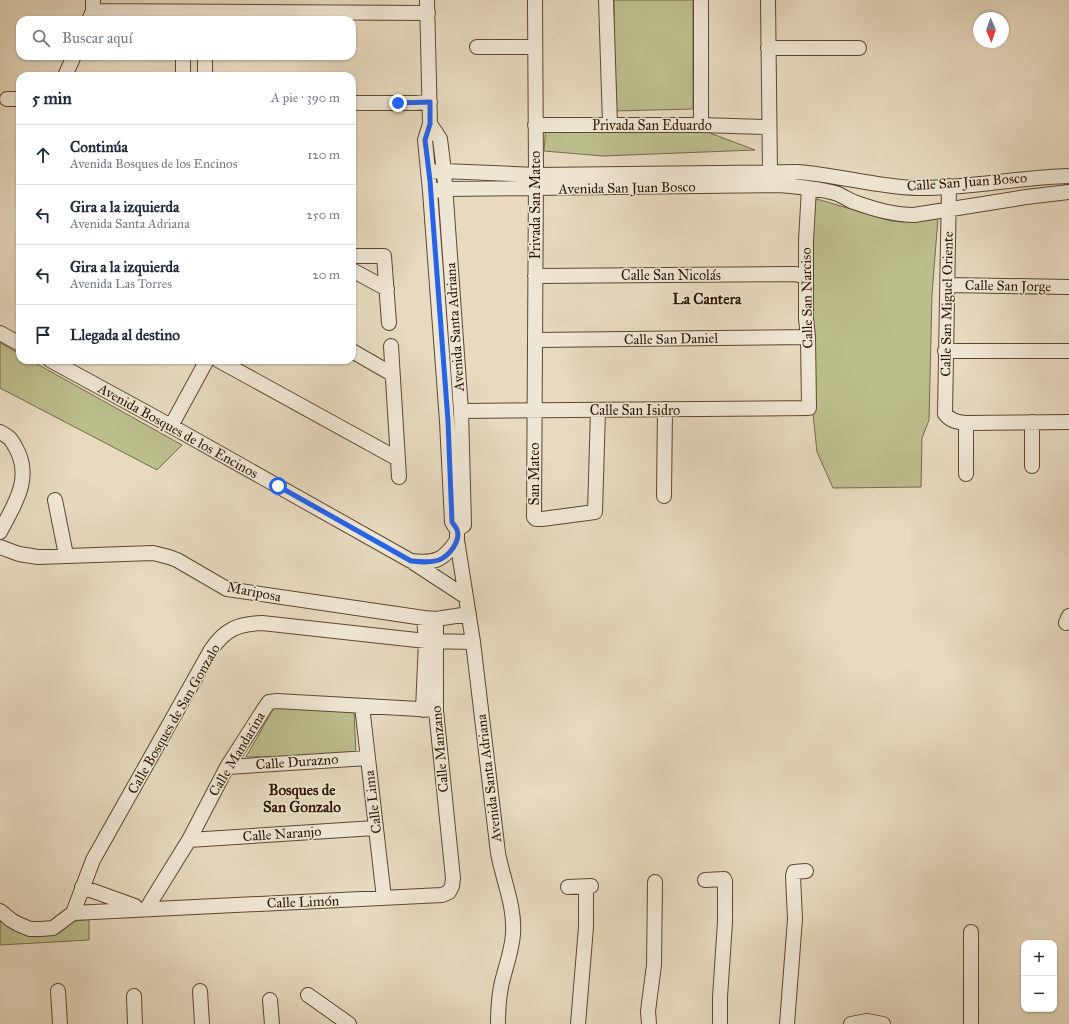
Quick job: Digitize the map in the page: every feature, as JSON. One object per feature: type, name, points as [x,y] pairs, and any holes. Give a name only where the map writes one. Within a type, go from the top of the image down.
[{"type":"street","name":"Privada San Mateo","points":[[535,0],[535,410]]},
{"type":"street","points":[[606,0],[610,124]]},
{"type":"street","points":[[701,0],[701,125]]},
{"type":"street","points":[[768,0],[768,127],[777,179]]},
{"type":"street","points":[[92,10],[164,5],[182,15],[206,10],[428,7]]},
{"type":"street","name":"Avenida Santa Adriana","points":[[428,7],[430,124],[425,140],[429,172],[449,444],[452,522],[457,535],[469,614],[498,853],[512,906],[513,918],[513,934],[502,984],[498,1008],[498,1024]]},
{"type":"street","points":[[477,47],[534,47]]},
{"type":"street","points":[[768,48],[859,48]]},
{"type":"street","points":[[67,72],[72,60]]},
{"type":"street","points":[[183,60],[183,72]]},
{"type":"street","points":[[205,60],[205,72]]},
{"type":"street","points":[[356,103],[430,102]]},
{"type":"street","name":"Avenida Santa Adriana","points":[[430,124],[440,139],[446,189],[461,411],[464,524],[457,535]]},
{"type":"street","name":"Privada San Eduardo","points":[[535,125],[610,124],[768,127]]},
{"type":"street","name":"Avenida San Juan Bosco","points":[[429,172],[444,171],[536,175],[777,179]]},
{"type":"street","name":"Calle San Juan Bosco","points":[[777,179],[811,173],[901,188],[949,186],[1028,178],[1069,176]]},
{"type":"street","name":"Avenida San Juan Bosco","points":[[430,191],[446,189],[536,189],[777,179]]},
{"type":"street","name":"Calle San Juan Bosco","points":[[777,179],[809,188],[824,190],[854,202],[886,212],[914,216],[1026,197],[1069,192]]},
{"type":"street","name":"Calle San Miguel Oriente","points":[[949,186],[945,414],[956,422],[966,423]]},
{"type":"street","name":"Calle San Narciso","points":[[809,188],[806,276],[809,408]]},
{"type":"street","points":[[356,256],[384,256],[389,323]]},
{"type":"street","points":[[356,272],[386,289]]},
{"type":"street","name":"Calle San Nicolás","points":[[535,276],[786,274],[806,276]]},
{"type":"street","name":"Calle San Jorge","points":[[948,285],[1069,287]]},
{"type":"street","points":[[0,333],[16,342]]},
{"type":"street","name":"Calle San Daniel","points":[[535,340],[808,337]]},
{"type":"street","points":[[390,346],[399,477]]},
{"type":"street","points":[[945,351],[1069,351]]},
{"type":"street","points":[[356,353],[392,374]]},
{"type":"street","name":"Avenida Bosques de los Encinos","points":[[57,364],[411,561],[466,597]]},
{"type":"street","points":[[171,426],[205,364]]},
{"type":"street","points":[[225,364],[398,459]]},
{"type":"street","name":"Calle San Isidro","points":[[461,411],[809,408]]},
{"type":"street","points":[[664,496],[665,409]]},
{"type":"street","name":"San Mateo","points":[[535,410],[534,517],[539,519],[595,512],[598,410]]},
{"type":"street","points":[[1032,422],[1032,466]]},
{"type":"street","points":[[966,474],[966,423],[1069,422]]},
{"type":"street","points":[[0,432],[11,438],[22,460],[24,469],[20,494],[0,532]]},
{"type":"street","points":[[56,500],[66,556]]},
{"type":"street","name":"Avenida Bosques de los Encinos","points":[[411,561],[423,563],[445,557],[457,535]]},
{"type":"street","name":"Mariposa","points":[[0,546],[20,554],[38,557],[153,553],[169,556],[227,589],[430,619],[469,614]]},
{"type":"street","name":"Calle Manzano","points":[[430,619],[431,641],[429,710],[453,878]]},
{"type":"street","name":"Calle Bosques de San Gonzalo","points":[[73,913],[93,860],[211,650],[223,635],[230,630],[245,624],[262,623],[431,641],[472,642]]},
{"type":"street","name":"Calle Mandarina","points":[[144,908],[189,840],[227,767],[269,702],[277,701],[429,710]]},
{"type":"street","name":"Calle Lima","points":[[362,706],[384,898]]},
{"type":"street","name":"Calle Durazno","points":[[227,767],[368,758]]},
{"type":"street","name":"Calle Naranjo","points":[[189,840],[376,828]]},
{"type":"street","points":[[787,1024],[795,919],[793,876],[794,872],[806,871]]},
{"type":"street","name":"Calle Limón","points":[[73,913],[144,908],[442,895],[449,892],[452,886],[453,878]]},
{"type":"street","points":[[705,880],[724,879],[725,881],[725,922],[720,997],[720,1024]]},
{"type":"street","points":[[649,1024],[648,1011],[654,965],[657,882]]},
{"type":"street","name":"Calle Limón","points":[[82,887],[144,908]]},
{"type":"street","points":[[568,888],[588,887],[586,894],[586,927],[578,1024]]},
{"type":"street","points":[[0,911],[11,920],[30,929],[53,928],[73,913]]},
{"type":"street","points":[[971,932],[971,1024]]},
{"type":"street","points":[[58,991],[60,1024]]},
{"type":"street","points":[[200,992],[202,1024]]},
{"type":"street","points":[[308,995],[349,1024]]},
{"type":"street","points":[[134,996],[135,1024]]},
{"type":"street","points":[[270,1000],[272,1024]]},
{"type":"street","points":[[851,1024],[867,1021],[882,1024]]},
{"type":"green space","points":[[614,0],[693,0],[693,109],[614,111]]},
{"type":"green space","points":[[546,124],[694,127],[755,150],[603,156],[544,151]]},
{"type":"green space","points":[[817,199],[891,221],[911,221],[938,218],[932,294],[929,420],[922,438],[921,487],[833,488],[817,452],[812,404],[813,202]]},
{"type":"green space","points":[[0,343],[16,352],[16,364],[37,364],[182,445],[157,470],[0,388]]},
{"type":"green space","points":[[276,704],[354,711],[356,756],[246,757]]},
{"type":"green space","points":[[0,917],[22,930],[89,919],[89,940],[0,945]]},
{"type":"district","name":"La Cantera","points":[[707,299]]},
{"type":"district","name":"Bosques de San Gonzalo","points":[[302,798]]},
{"type":"route","points":[[278,486],[411,561],[423,563],[445,557],[450,552],[457,540],[458,530],[452,522],[448,421],[430,181],[425,140],[430,124],[430,102],[398,103]]}]
